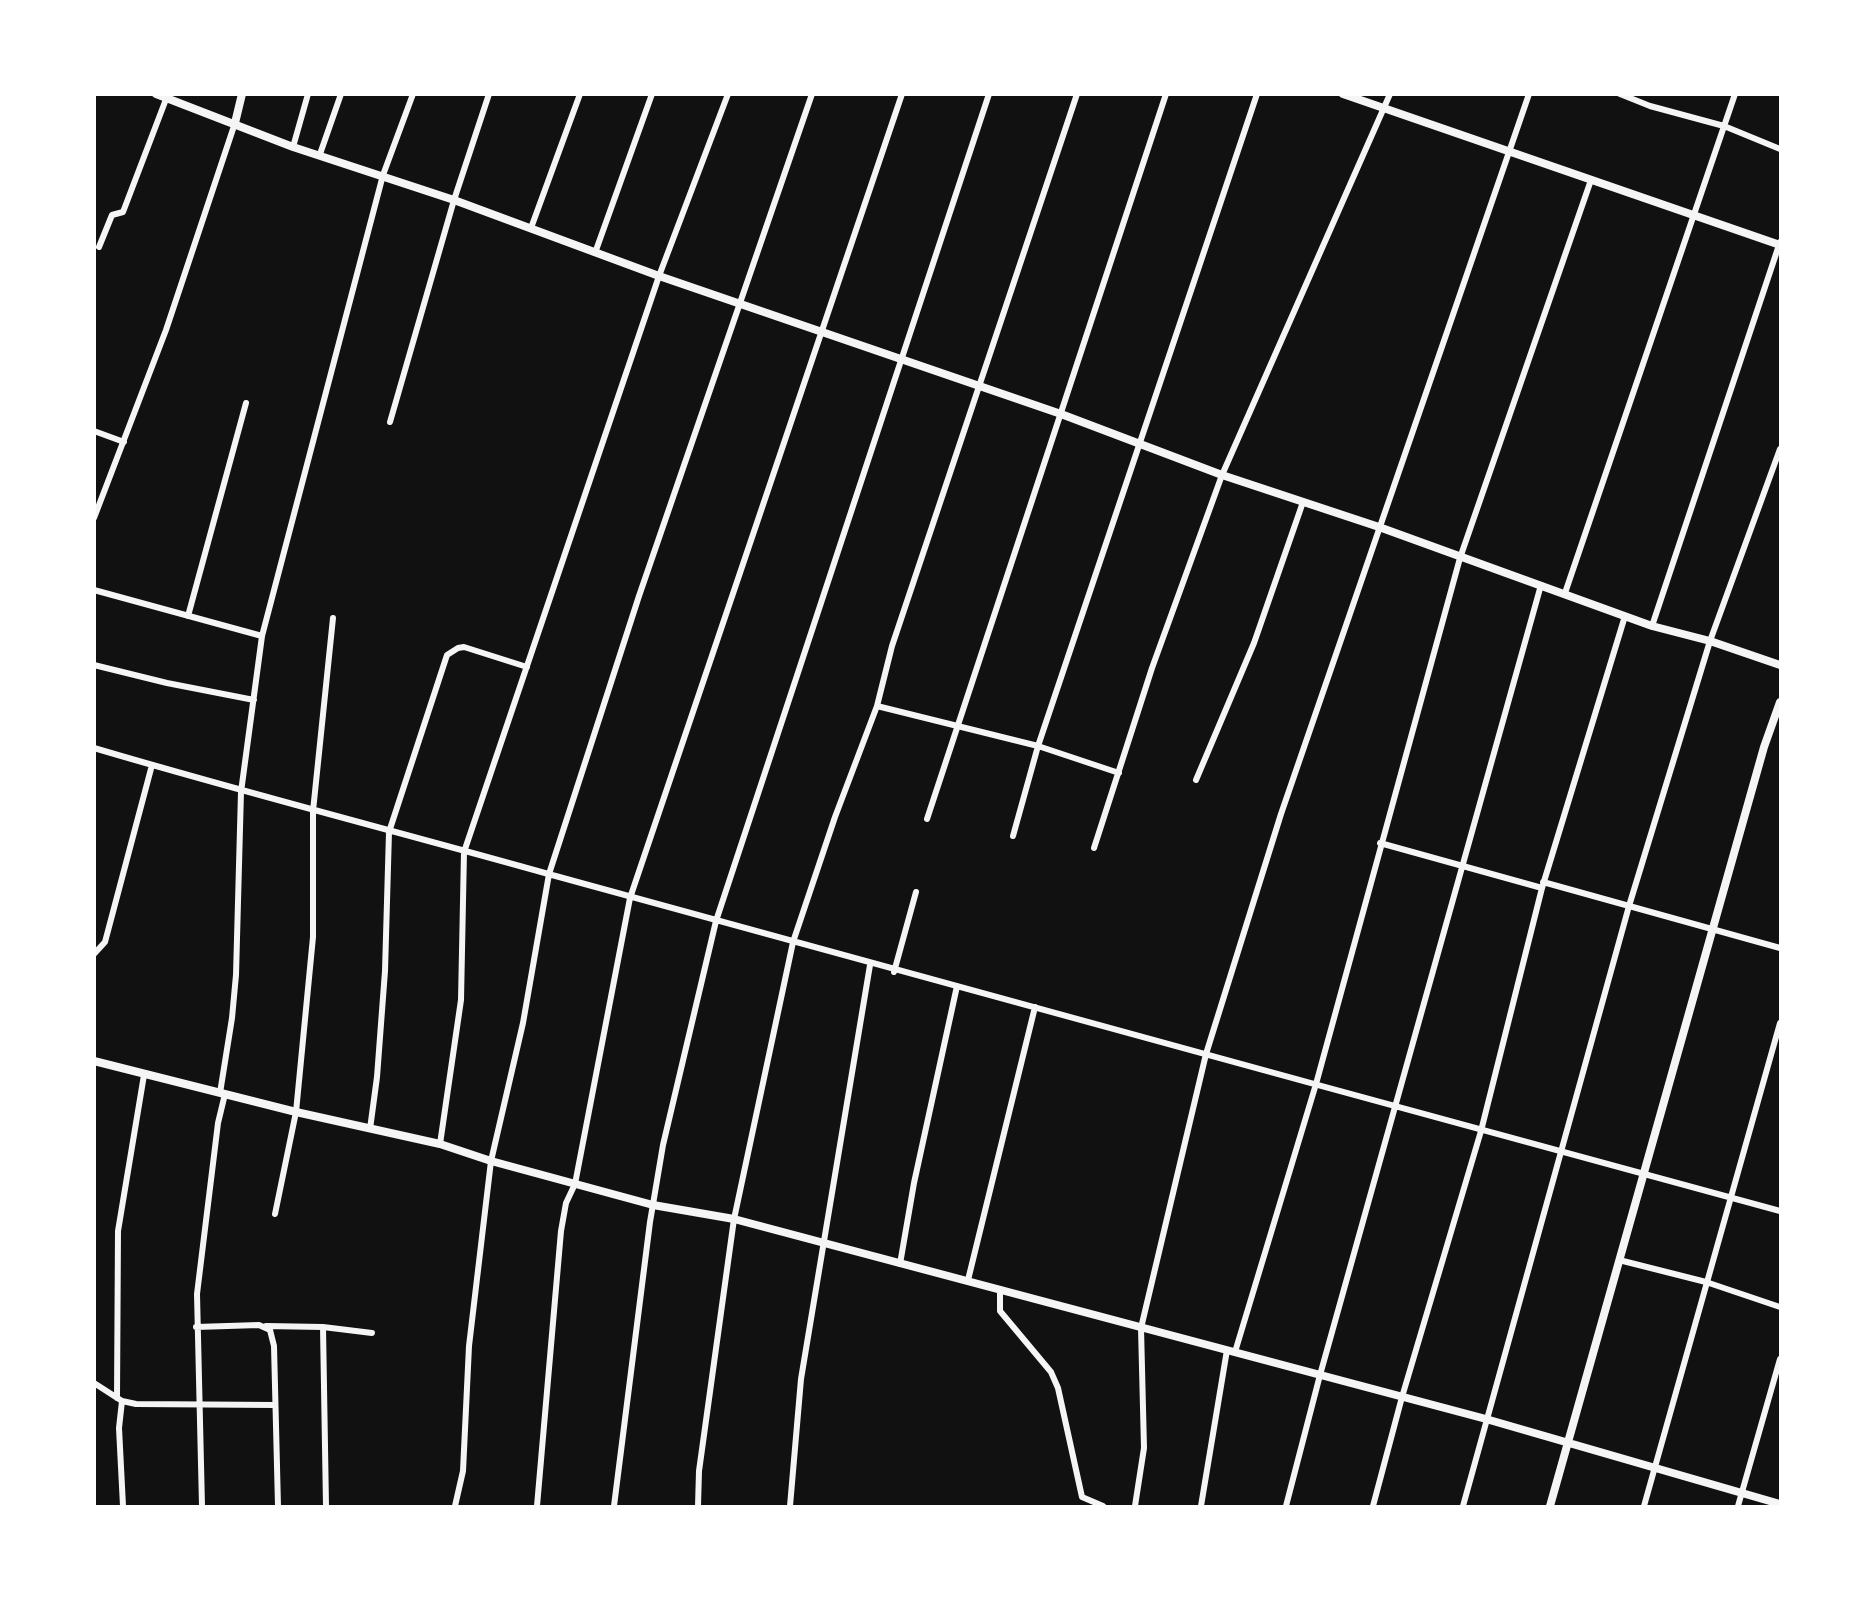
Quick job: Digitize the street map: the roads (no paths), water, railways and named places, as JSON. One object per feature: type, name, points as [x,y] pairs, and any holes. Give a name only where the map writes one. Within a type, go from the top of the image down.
[{"type":"street","points":[[156,94],[167,96],[293,147],[454,200],[659,276],[1061,414],[1222,475],[1378,527],[1653,626],[1710,641],[1780,665]]},
{"type":"street","points":[[95,516],[166,330],[235,123],[242,94]]},
{"type":"street","points":[[293,147],[308,94]]},
{"type":"street","points":[[320,154],[341,94]]},
{"type":"street","points":[[202,1506],[196,1327],[199,1267],[232,1018],[236,975],[241,792],[262,636],[383,176],[413,94]]},
{"type":"street","points":[[390,422],[454,200],[489,94]]},
{"type":"street","points":[[531,228],[580,94]]},
{"type":"street","points":[[595,253],[651,94]]},
{"type":"street","points":[[440,1144],[461,1000],[464,852],[659,276],[728,94]]},
{"type":"street","points":[[455,1506],[462,1471],[469,1346],[491,1161],[523,1023],[549,874],[639,596],[812,94]]},
{"type":"street","points":[[537,1506],[548,1359],[561,1231],[566,1203],[575,1184],[630,898],[902,94]]},
{"type":"street","points":[[614,1506],[653,1205],[663,1145],[716,921],[989,94]]},
{"type":"street","points":[[698,1506],[699,1471],[734,1219],[793,942],[835,817],[877,706],[892,646],[1077,94]]},
{"type":"street","points":[[927,819],[1166,94]]},
{"type":"street","points":[[1014,836],[1038,746],[1257,94]]},
{"type":"street","points":[[1343,94],[1780,244],[1653,626]]},
{"type":"street","points":[[1094,848],[1152,668],[1222,475],[1390,94]]},
{"type":"street","points":[[1135,1506],[1144,1448],[1141,1328],[1206,1054],[1277,825],[1529,94]]},
{"type":"street","points":[[1620,94],[1650,106],[1724,126],[1780,149]]},
{"type":"street","points":[[1565,593],[1736,94]]},
{"type":"street","points":[[99,247],[112,215],[123,212],[167,96]]},
{"type":"street","points":[[1201,1506],[1231,1351],[1316,1084],[1380,843],[1460,558],[1591,180]]},
{"type":"street","points":[[188,616],[246,403]]},
{"type":"street","points":[[94,431],[124,442]]},
{"type":"street","points":[[1462,1506],[1629,906],[1710,641],[1780,452]]},
{"type":"street","points":[[1196,780],[1254,643],[1303,502]]},
{"type":"street","points":[[1286,1506],[1320,1375],[1541,585]]},
{"type":"street","points":[[94,590],[262,636]]},
{"type":"street","points":[[1373,1506],[1402,1397],[1481,1131],[1543,885],[1625,616]]},
{"type":"street","points":[[275,1214],[296,1112],[313,938],[313,812],[333,618]]},
{"type":"street","points":[[370,1129],[377,1077],[385,971],[389,832],[447,655],[464,647],[527,667]]},
{"type":"street","points":[[94,665],[167,683],[254,700]]},
{"type":"street","points":[[1550,1506],[1764,747],[1780,702]]},
{"type":"street","points":[[877,706],[959,724],[1038,746],[1119,773]]},
{"type":"street","points":[[94,748],[241,792],[549,874],[894,972],[957,986],[1780,1211]]},
{"type":"street","points":[[94,954],[105,942],[153,765]]},
{"type":"street","points":[[1380,843],[1462,866],[1629,906],[1780,948]]},
{"type":"street","points":[[894,972],[916,892]]},
{"type":"street","points":[[790,1506],[801,1379],[870,965]]},
{"type":"street","points":[[900,1264],[914,1183],[957,986]]},
{"type":"street","points":[[968,1280],[1035,1008]]},
{"type":"street","points":[[1644,1506],[1780,1023]]},
{"type":"street","points":[[94,1061],[296,1112],[440,1144],[491,1161],[653,1205],[734,1219],[968,1280],[1486,1419],[1780,1504]]},
{"type":"street","points":[[123,1506],[119,1428],[118,1231],[144,1075]]},
{"type":"street","points":[[1619,1260],[1706,1282],[1780,1307]]},
{"type":"street","points":[[1000,1289],[1000,1311],[1051,1372],[1058,1388],[1082,1497],[1103,1506]]},
{"type":"street","points":[[265,1326],[270,1330],[273,1340],[278,1506]]},
{"type":"street","points":[[196,1327],[323,1327],[372,1333]]},
{"type":"street","points":[[323,1327],[326,1506]]},
{"type":"street","points":[[1738,1506],[1780,1359]]},
{"type":"street","points":[[94,1383],[120,1399],[136,1404],[198,1407],[276,1405]]}]
